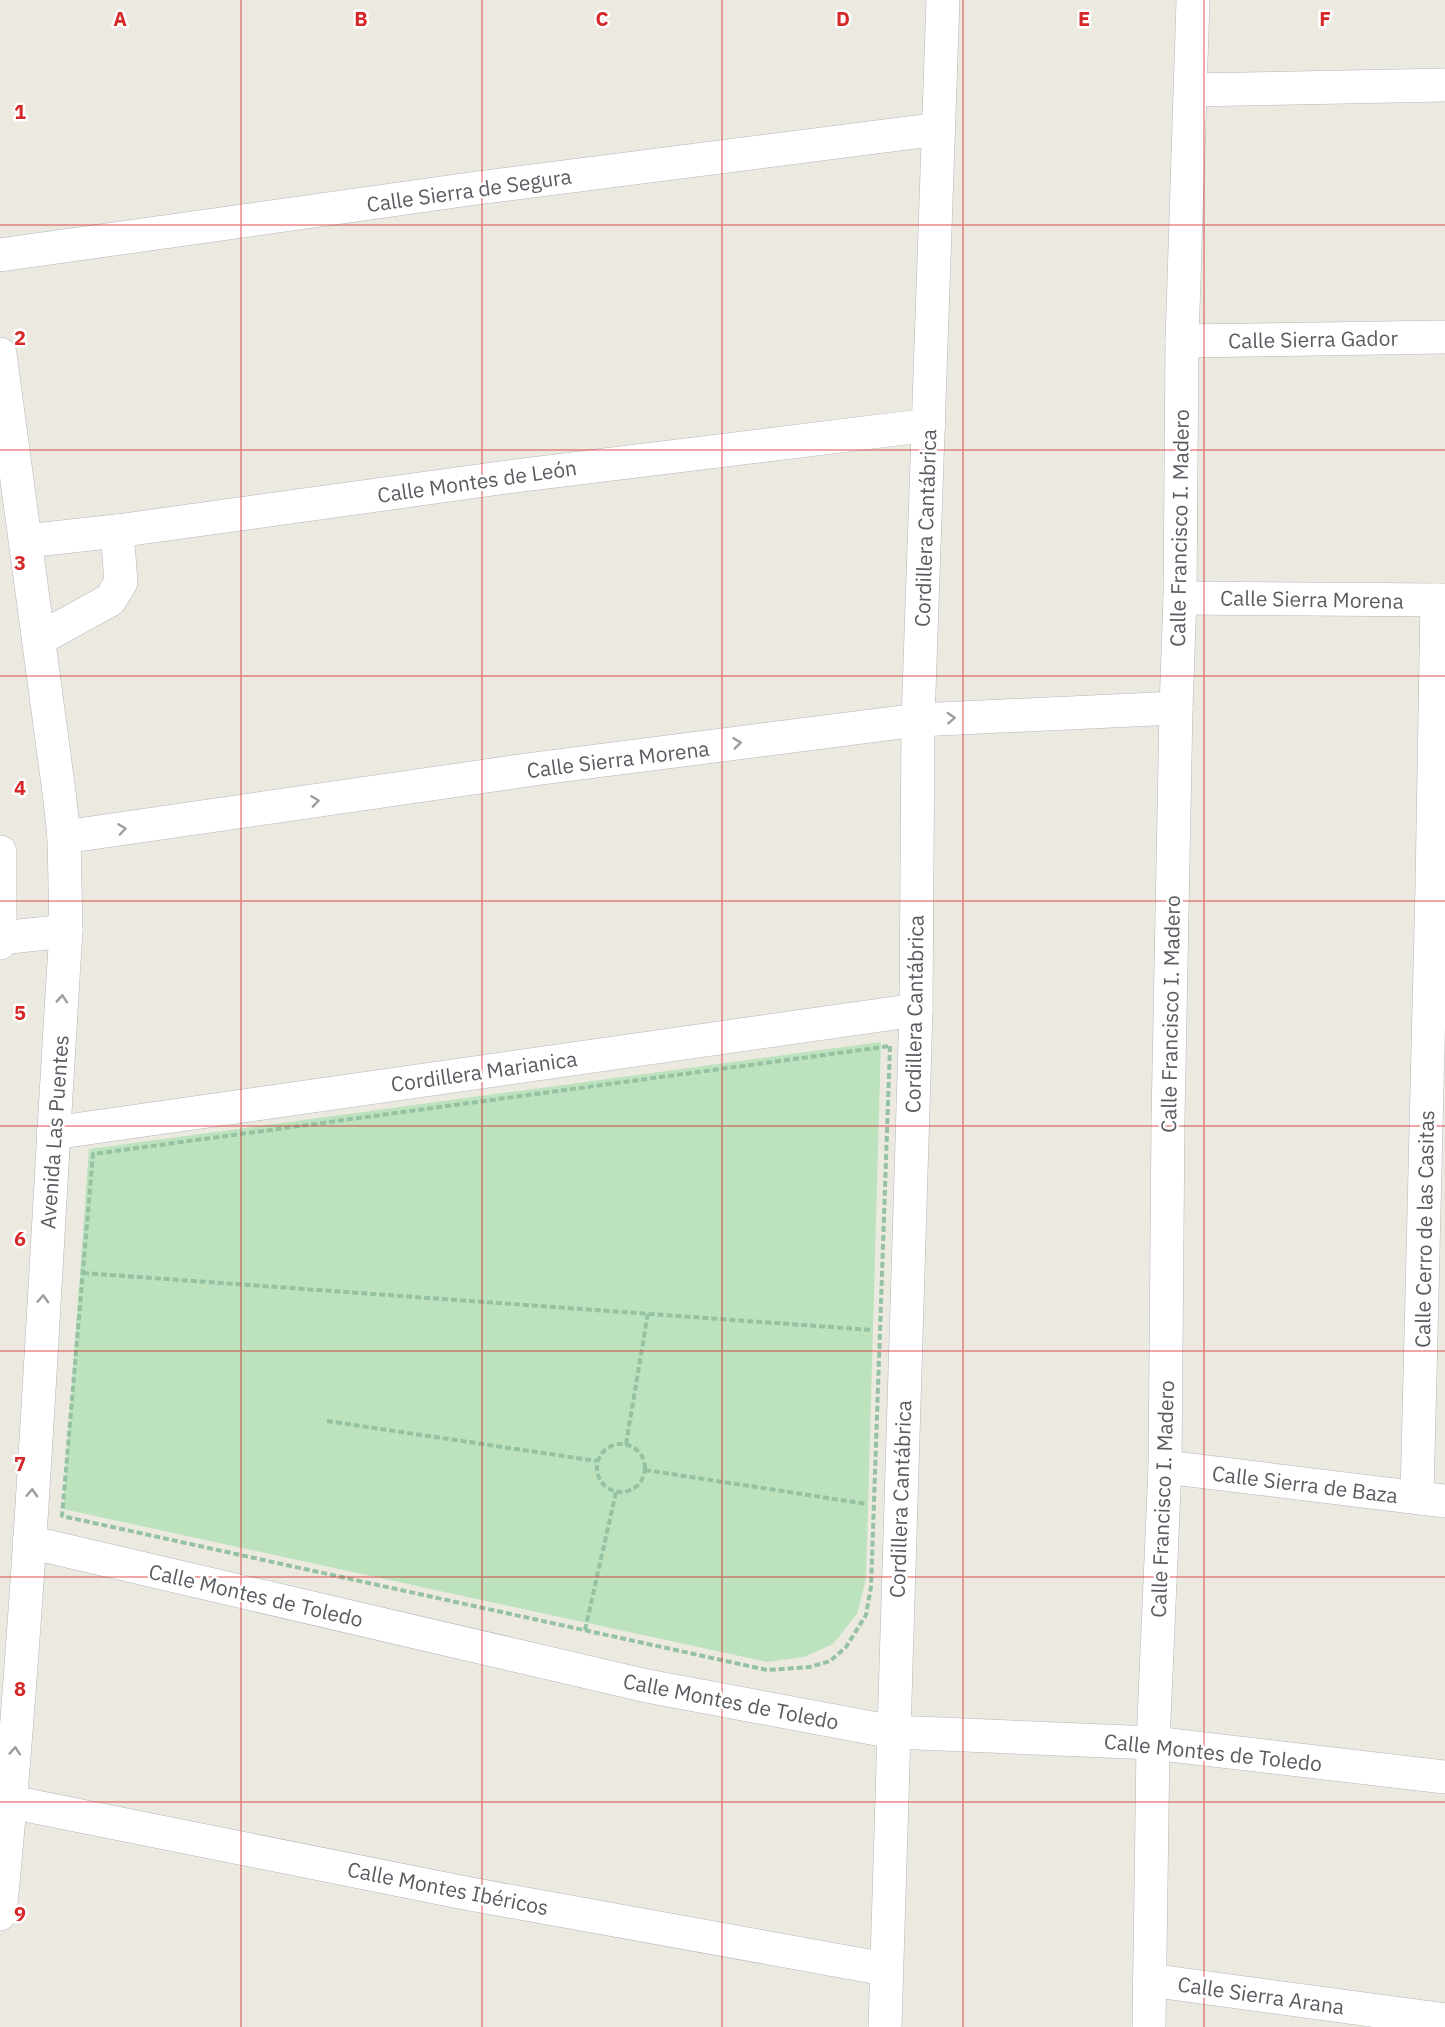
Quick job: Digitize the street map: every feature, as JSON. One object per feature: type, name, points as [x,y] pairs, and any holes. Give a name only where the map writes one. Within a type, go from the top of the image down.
[{"type":"street","name":"Cordillera Cantábrica","points":[[885,2027],[916,1010],[918,720],[943,0]]},
{"type":"street","name":"Calle Francisco I. Madero","points":[[1149,2027],[1153,1743],[1166,1467],[1168,1120],[1182,341],[1193,0]]},
{"type":"street","points":[[1191,90],[1445,85]]},
{"type":"street","name":"Calle Sierra de Segura","points":[[0,255],[477,188],[939,129]]},
{"type":"street","name":"Calle Sierra Gador","points":[[1182,341],[1445,338]]},
{"type":"street","name":"Avenida Las Puentes","points":[[0,354],[64,837],[66,931],[29,1542],[11,1802],[0,1914]]},
{"type":"street","name":"Calle Montes de León","points":[[26,541],[117,531],[507,477],[929,425]]},
{"type":"street","points":[[39,639],[110,600],[121,582],[117,531]]},
{"type":"street","name":"Calle Sierra Morena","points":[[1179,598],[1441,600]]},
{"type":"street","name":"Calle Cerro de las Casitas","points":[[1431,1499],[1432,896],[1441,600]]},
{"type":"street","name":"Calle Sierra Morena","points":[[64,837],[534,769],[918,720],[1176,708]]},
{"type":"street","points":[[0,852],[0,943]]},
{"type":"street","points":[[0,938],[66,931]]},
{"type":"street","name":"Cordillera Marianica","points":[[53,1132],[916,1010]]},
{"type":"street","name":"Calle Sierra de Baza","points":[[1166,1467],[1431,1499]]},
{"type":"street","name":"Calle Montes de Toledo","points":[[29,1542],[647,1686],[893,1732],[1153,1743],[1445,1778]]},
{"type":"street","name":"Calle Montes Ibéricos","points":[[11,1802],[465,1893],[885,1969]]},
{"type":"street","name":"Calle Sierra Arana","points":[[1149,1980],[1445,2020]]},
{"type":"path","points":[[890,1046],[871,1587],[866,1615],[846,1647],[830,1661],[810,1667],[767,1670],[62,1516],[83,1273],[93,1154],[890,1046]]},
{"type":"path","points":[[83,1273],[880,1330]]},
{"type":"path","points":[[626,1444],[648,1313]]},
{"type":"path","points":[[327,1421],[597,1461]]},
{"type":"path","points":[[614,1444],[626,1444],[637,1449],[642,1456],[645,1470],[638,1485],[632,1489],[616,1492],[602,1484],[598,1477],[597,1461],[607,1448],[614,1444]]},
{"type":"path","points":[[645,1470],[874,1505]]},
{"type":"path","points":[[585,1630],[616,1492]]},
{"type":"green space","points":[[881,1042],[866,1579],[857,1614],[833,1644],[804,1657],[767,1662],[63,1509],[89,1149]]}]
